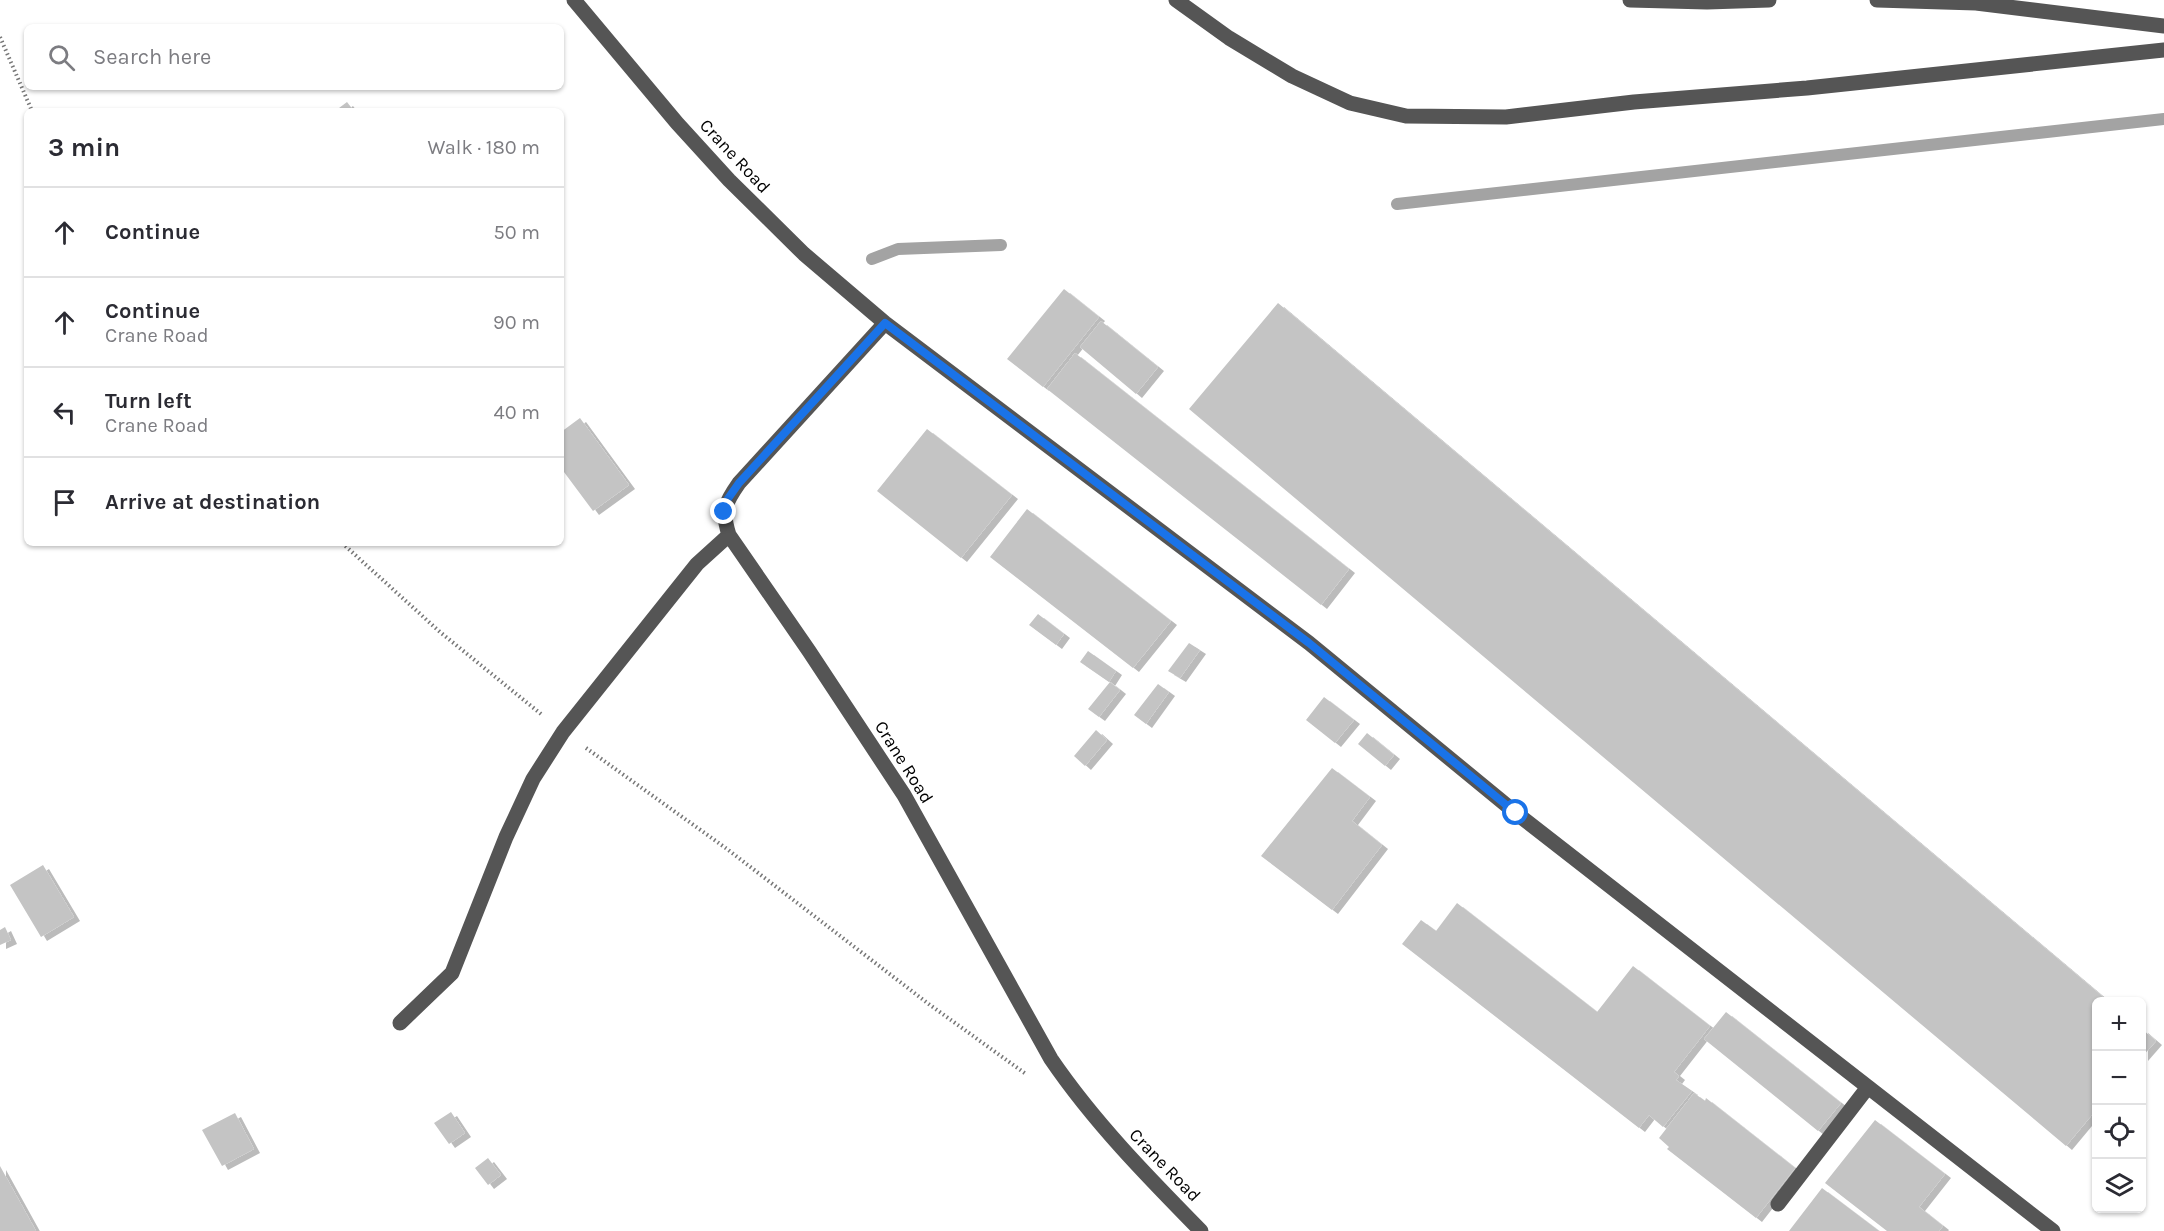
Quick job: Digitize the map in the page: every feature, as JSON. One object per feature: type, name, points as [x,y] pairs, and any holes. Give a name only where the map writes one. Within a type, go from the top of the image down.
[{"type":"lane","name":"Crane Road","points":[[574,0],[677,123],[729,180],[804,254],[885,323],[1309,643],[1516,813],[2053,1231]]},
{"type":"lane","points":[[1176,0],[1229,38],[1292,76],[1350,103],[1406,116],[1506,117],[1634,102],[1807,88],[2164,50]]},
{"type":"lane","points":[[1630,0],[1769,0]]},
{"type":"lane","points":[[1877,0],[1976,3],[2164,26]]},
{"type":"lane","name":"Crane Road","points":[[885,323],[739,483],[725,508],[724,516],[729,535],[904,795],[1025,1016],[1071,1089],[1141,1171],[1201,1231]]},
{"type":"lane","points":[[400,1023],[452,973],[506,837],[533,779],[563,732],[697,564],[729,535]]},
{"type":"lane","points":[[1778,1204],[1868,1087]]},
{"type":"path","points":[[0,37],[31,108]]},
{"type":"path","points":[[345,546],[440,632],[563,732],[727,849],[930,1005],[1033,1079],[1071,1089]]},
{"type":"building","points":[[347,102],[352,108],[339,108]]},
{"type":"building","points":[[1064,289],[1099,317],[1043,387],[1007,359]]},
{"type":"building","points":[[1278,303],[2103,997],[2092,997],[2092,1115],[2066,1146],[1189,409]]},
{"type":"building","points":[[1101,321],[1158,367],[1136,394],[1080,347]]},
{"type":"building","points":[[1075,353],[1349,569],[1321,605],[1047,389]]},
{"type":"building","points":[[580,418],[629,485],[593,511],[564,472],[564,430]]},
{"type":"building","points":[[927,429],[1012,495],[961,558],[877,491]]},
{"type":"building","points":[[1027,509],[1171,621],[1133,668],[990,557]]},
{"type":"building","points":[[1038,614],[1064,634],[1056,645],[1029,625]]},
{"type":"building","points":[[1189,643],[1200,650],[1180,678],[1168,671]]},
{"type":"building","points":[[1088,651],[1116,671],[1109,682],[1080,662]]},
{"type":"building","points":[[1110,682],[1120,690],[1099,717],[1088,709]]},
{"type":"building","points":[[1158,684],[1169,692],[1146,724],[1134,715]]},
{"type":"building","points":[[1324,697],[1354,720],[1335,743],[1306,720]]},
{"type":"building","points":[[1096,730],[1107,740],[1085,766],[1074,756]]},
{"type":"building","points":[[1367,733],[1394,755],[1385,766],[1358,744]]},
{"type":"building","points":[[1332,768],[1370,797],[1352,821],[1382,845],[1332,910],[1261,856]]},
{"type":"building","points":[[43,865],[74,917],[41,937],[10,885]]},
{"type":"building","points":[[1457,903],[1597,1012],[1633,966],[1710,1026],[1674,1072],[1679,1076],[1676,1080],[1692,1091],[1663,1127],[1649,1115],[1639,1128],[1402,944],[1421,920],[1436,931]]},
{"type":"building","points":[[5,927],[11,940],[0,945],[0,930]]},
{"type":"building","points":[[1726,1012],[1841,1103],[1818,1131],[1704,1039]]},
{"type":"building","points":[[2146,1032],[2156,1041],[2146,1052]]},
{"type":"building","points":[[1694,1093],[1705,1101],[1706,1098],[1795,1168],[1756,1218],[1667,1149],[1669,1147],[1659,1138]]},
{"type":"building","points":[[451,1112],[465,1133],[449,1144],[434,1123]]},
{"type":"building","points":[[235,1113],[254,1149],[222,1166],[202,1130]]},
{"type":"building","points":[[1875,1120],[1945,1174],[1919,1207],[1943,1226],[1939,1231],[1887,1231],[1825,1183]]},
{"type":"building","points":[[488,1158],[501,1175],[488,1185],[475,1168]]},
{"type":"building","points":[[0,1166],[36,1231],[0,1231]]},
{"type":"building","points":[[1822,1188],[1879,1231],[1789,1231]]},
{"type":"waterway","points":[[1397,204],[2164,119]]},
{"type":"waterway","points":[[872,259],[898,249],[1001,245]]},
{"type":"route","points":[[724,512],[727,500],[739,483],[885,323],[1309,643],[1516,813]]}]
